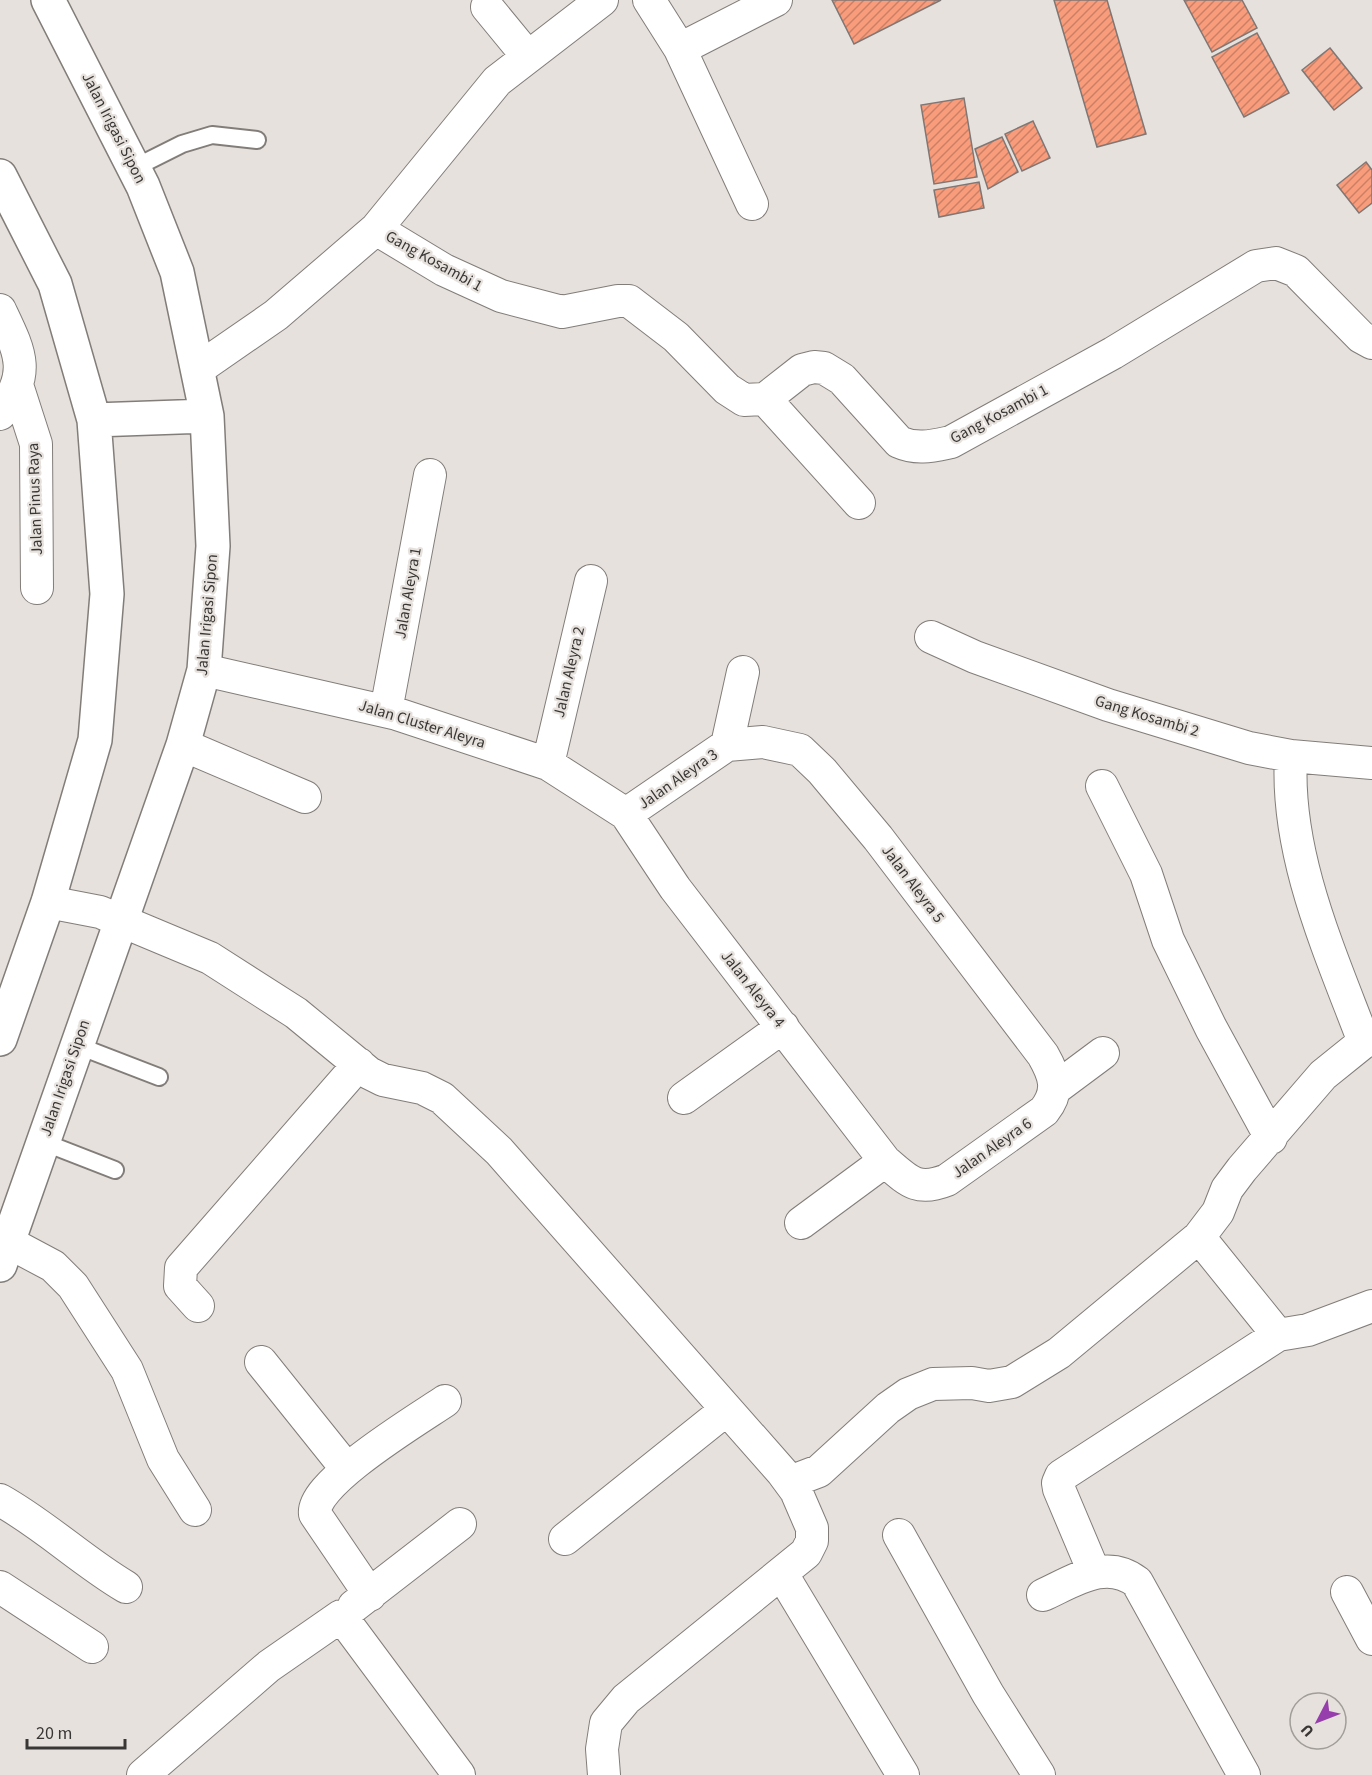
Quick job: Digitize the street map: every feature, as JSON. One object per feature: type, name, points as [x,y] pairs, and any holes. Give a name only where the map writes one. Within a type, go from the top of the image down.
[{"type":"street","name":"Jalan Irigasi Sipon","points":[[0,1040],[87,911],[183,745],[204,670],[213,546],[196,416],[198,369],[177,272],[134,168],[48,0]]},
{"type":"street","points":[[198,369],[276,315],[376,229],[497,81],[602,0]]},
{"type":"street","points":[[649,0],[680,49],[752,204]]},
{"type":"street","points":[[680,49],[776,0]]},
{"type":"street","points":[[487,7],[528,57]]},
{"type":"street","name":"Jalan Irigasi Sipon","points":[[0,176],[55,284],[103,419],[107,594],[95,740],[87,911],[76,1045],[4,1253]]},
{"type":"street","name":"Gang Kosambi 1","points":[[376,229],[444,270],[501,296],[562,312],[629,301],[676,337],[734,395],[744,400],[765,399],[802,370],[814,367],[824,368],[842,379],[899,442],[911,447],[927,447],[951,442],[1113,353],[1256,266],[1276,263],[1296,271],[1361,337],[1372,343]]},
{"type":"street","name":"Jalan Pinus Raya","points":[[0,309],[21,358],[17,385],[36,444],[37,588]]},
{"type":"street","points":[[0,414],[17,385]]},
{"type":"street","points":[[765,399],[859,503]]},
{"type":"street","points":[[103,419],[196,416]]},
{"type":"street","name":"Jalan Aleyra 1","points":[[386,711],[430,475]]},
{"type":"street","name":"Jalan Aleyra 2","points":[[548,764],[591,580]]},
{"type":"street","name":"Gang Kosambi 2","points":[[931,637],[975,657],[1108,705],[1249,748],[1291,756],[1372,763]]},
{"type":"street","name":"Jalan Cluster Aleyra","points":[[204,670],[386,711],[548,764],[626,814]]},
{"type":"street","name":"Jalan Aleyra 3","points":[[626,814],[726,745],[743,672]]},
{"type":"street","name":"Jalan Aleyra 5","points":[[726,745],[763,742],[800,750],[822,771],[878,838],[1043,1055],[1052,1072],[1056,1088]]},
{"type":"street","points":[[183,745],[305,797]]},
{"type":"street","points":[[790,1482],[819,1471],[888,1408],[908,1394],[933,1384],[972,1383],[989,1386],[1012,1382],[1036,1368],[1104,1316],[1199,1237],[1218,1212],[1227,1189],[1242,1168],[1271,1138],[1323,1075],[1368,1041],[1305,878],[1289,786],[1291,756]]},
{"type":"street","points":[[1102,786],[1146,874],[1168,940],[1211,1028],[1271,1138]]},
{"type":"street","name":"Jalan Aleyra 4","points":[[626,814],[675,888],[885,1161]]},
{"type":"street","points":[[87,911],[210,958],[296,1013],[359,1064],[383,1080],[422,1088],[442,1098],[484,1136],[654,1325],[790,1482],[808,1514],[812,1528],[812,1541],[806,1553],[626,1699],[606,1723],[602,1749],[604,1775]]},
{"type":"street","points":[[684,1098],[783,1027]]},
{"type":"street","points":[[1056,1088],[1103,1053]]},
{"type":"street","points":[[198,1306],[180,1286],[181,1268],[359,1064]]},
{"type":"street","name":"Jalan Aleyra 6","points":[[885,1161],[908,1181],[921,1186],[933,1186],[947,1180],[1044,1111],[1053,1100],[1056,1088]]},
{"type":"street","points":[[801,1223],[885,1161]]},
{"type":"street","points":[[1199,1237],[1278,1335]]},
{"type":"street","points":[[4,1253],[53,1266],[73,1286],[128,1370],[163,1459],[195,1510]]},
{"type":"street","points":[[1094,1572],[1059,1489],[1058,1483],[1061,1476],[1278,1335],[1308,1330],[1372,1306]]},
{"type":"street","points":[[261,1362],[346,1468]]},
{"type":"street","points":[[370,1595],[315,1514],[318,1499],[346,1468],[445,1401]]},
{"type":"street","points":[[565,1539],[726,1410]]},
{"type":"street","points":[[0,1500],[25,1514],[99,1572],[126,1587]]},
{"type":"street","points":[[143,1775],[269,1666],[370,1595],[460,1524]]},
{"type":"street","points":[[899,1535],[988,1694],[1039,1775]]},
{"type":"street","points":[[1043,1595],[1094,1572],[1117,1572],[1137,1582],[1244,1775]]},
{"type":"street","points":[[782,1574],[903,1775]]},
{"type":"street","points":[[0,1587],[92,1647]]},
{"type":"street","points":[[1347,1592],[1372,1639]]},
{"type":"street","points":[[341,1616],[459,1775]]},
{"type":"lane","points":[[134,168],[182,144],[212,135],[257,140]]},
{"type":"lane","points":[[76,1045],[159,1077]]},
{"type":"lane","points":[[43,1142],[115,1170]]},
{"type":"building","points":[[832,0],[941,0],[854,44]]},
{"type":"building","points":[[1054,0],[1107,0],[1146,134],[1097,147]]},
{"type":"building","points":[[1184,0],[1242,0],[1257,28],[1212,52]]},
{"type":"building","points":[[1257,33],[1289,93],[1244,117],[1212,57]]},
{"type":"building","points":[[1330,48],[1362,88],[1334,110],[1302,70]]},
{"type":"building","points":[[964,98],[977,177],[934,184],[921,105]]},
{"type":"building","points":[[1033,121],[1050,158],[1022,171],[1005,134]]},
{"type":"building","points":[[1002,137],[1018,172],[988,189],[975,149]]},
{"type":"building","points":[[1366,162],[1372,170],[1372,203],[1359,213],[1337,185]]},
{"type":"building","points":[[979,182],[984,208],[939,217],[934,190]]}]
